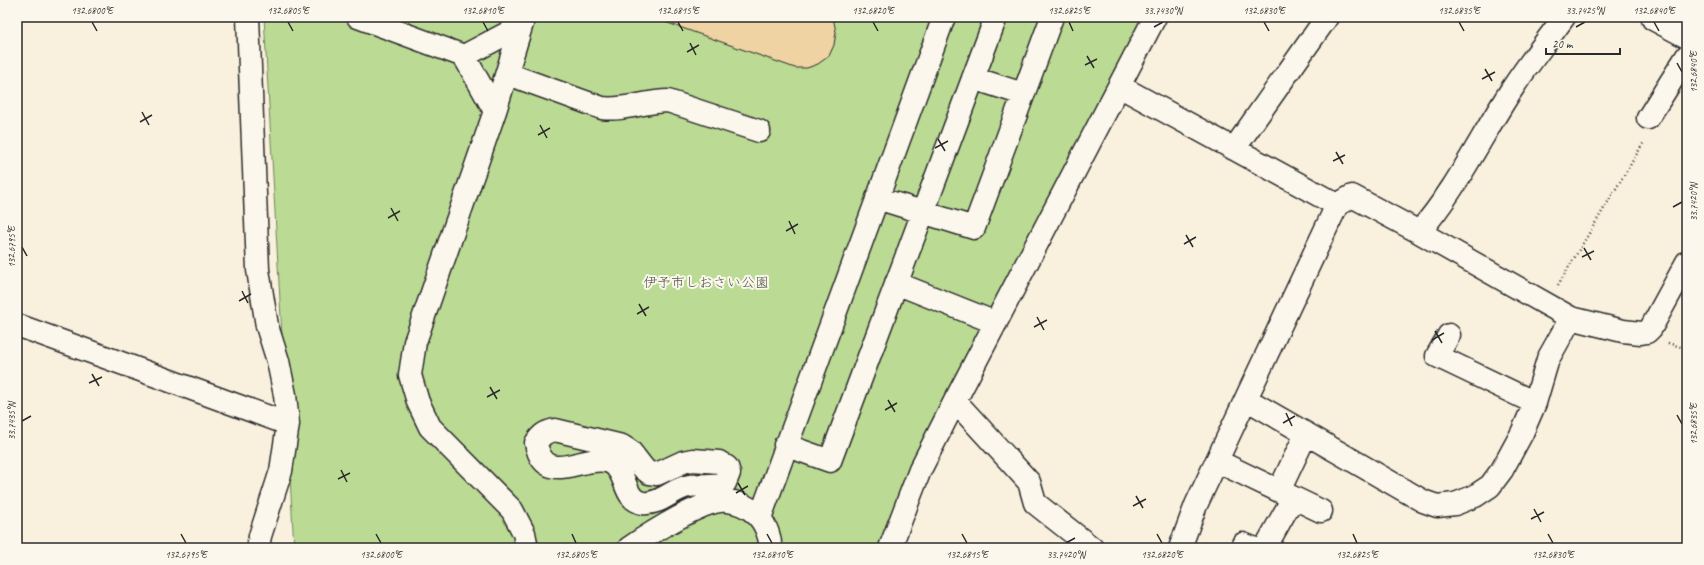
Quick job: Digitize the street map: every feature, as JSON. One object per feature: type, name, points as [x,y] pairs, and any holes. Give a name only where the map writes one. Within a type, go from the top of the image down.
[{"type":"street","points":[[248,17],[258,270],[267,326],[278,361],[285,395],[288,424],[281,471],[260,536],[258,548]]},
{"type":"street","points":[[760,518],[944,17]]},
{"type":"street","points":[[786,445],[830,461],[996,17]]},
{"type":"street","points":[[877,198],[974,228],[1052,17]]},
{"type":"street","points":[[890,548],[920,470],[1155,17]]},
{"type":"street","points":[[1234,149],[1327,17]]},
{"type":"street","points":[[1419,232],[1433,216],[1489,129],[1512,89],[1564,17]]},
{"type":"street","points":[[371,19],[464,56],[495,111]]},
{"type":"street","points":[[1653,19],[1687,37]]},
{"type":"street","points":[[464,56],[522,22]]},
{"type":"street","points":[[522,22],[508,74],[415,342],[410,375],[418,402],[430,427],[512,510],[524,533],[527,548]]},
{"type":"street","points":[[1648,118],[1687,56]]},
{"type":"street","points":[[508,74],[602,108],[614,110],[656,101],[668,101],[759,131]]},
{"type":"street","points":[[973,78],[1024,94]]},
{"type":"street","points":[[1119,86],[1336,205]]},
{"type":"street","points":[[1180,548],[1196,505],[1336,205],[1352,196],[1571,318],[1622,331],[1641,333],[1647,332],[1651,328],[1687,262]]},
{"type":"street","points":[[896,283],[996,323]]},
{"type":"street","points":[[1246,399],[1423,501],[1437,506],[1455,504],[1475,496],[1490,486],[1505,464],[1522,433],[1535,403],[1548,359],[1571,318]]},
{"type":"street","points":[[17,325],[288,424]]},
{"type":"street","points":[[1449,335],[1437,356],[1535,403]]},
{"type":"street","points":[[955,401],[1029,482],[1035,503],[1092,548]]},
{"type":"street","points":[[555,430],[622,446],[630,451],[644,469],[657,474],[683,462],[694,460],[719,462],[727,466],[729,473],[725,483],[717,486],[688,486],[655,502],[644,503],[635,501],[628,492],[619,470],[611,463],[600,460],[572,467],[556,467],[546,464],[538,454],[536,443],[540,436],[546,432],[555,430]]},
{"type":"street","points":[[1265,548],[1286,495],[1306,434]]},
{"type":"street","points":[[1217,461],[1321,511]]},
{"type":"street","points":[[629,548],[667,524],[710,504],[727,500],[746,505],[760,518],[770,541],[770,548]]},
{"type":"path","points":[[1547,305],[1652,128],[1648,118]]},
{"type":"green space","name":"伊予市しおさい公園","points":[[264,17],[1148,17],[891,548],[294,548]]},
{"type":"building","points":[[651,17],[833,17],[836,32],[834,45],[829,56],[818,64],[807,68],[795,68]]}]
